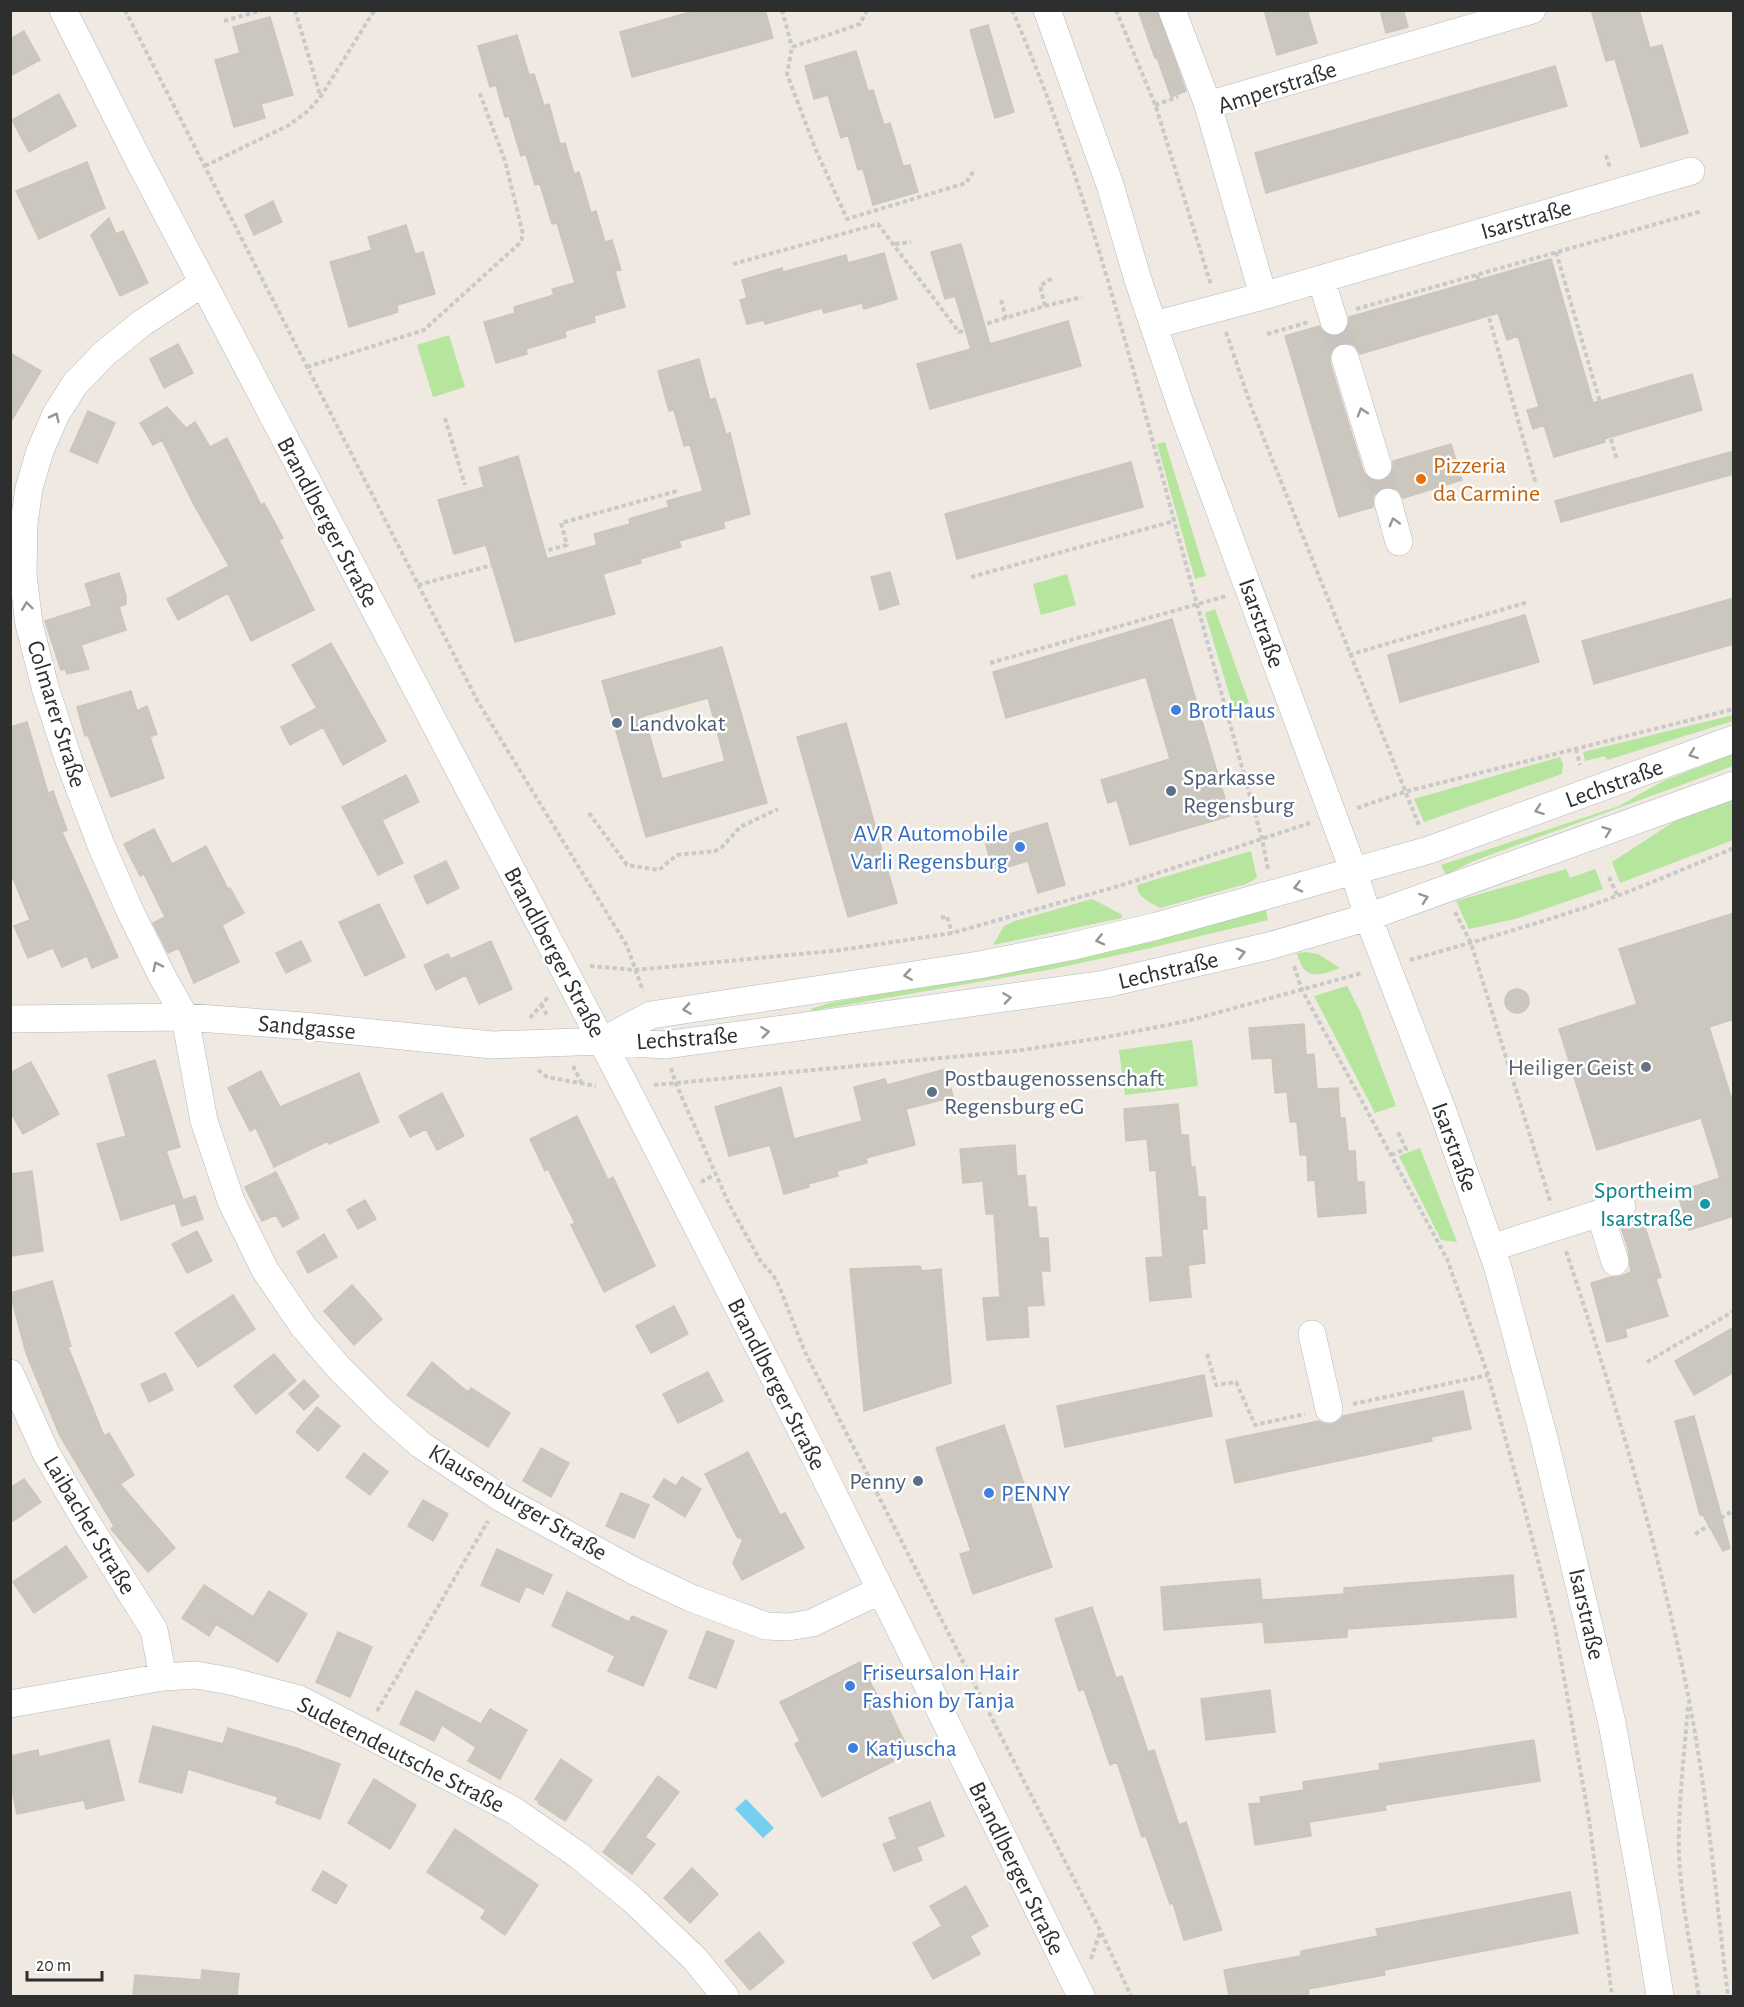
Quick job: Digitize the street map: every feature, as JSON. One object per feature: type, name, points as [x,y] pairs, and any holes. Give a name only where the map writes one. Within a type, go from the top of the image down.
[{"type":"street","name":"Brandlberger Straße","points":[[63,10],[203,283],[602,1041],[818,1463],[879,1591],[1081,1996]]},
{"type":"street","name":"Isarstraße","points":[[1047,10],[1110,185],[1183,412],[1334,816],[1368,917],[1442,1108],[1491,1248],[1544,1438],[1594,1643],[1630,1812],[1660,1996]]},
{"type":"street","points":[[1172,10],[1208,105]]},
{"type":"street","name":"Amperstraße","points":[[1263,295],[1208,105],[1532,10]]},
{"type":"street","name":"Isarstraße","points":[[1154,325],[1321,279],[1691,171]]},
{"type":"street","points":[[1321,279],[1333,319]]},
{"type":"street","name":"Colmarer Straße","points":[[185,1017],[129,909],[100,845],[69,761],[45,687],[29,624],[23,575],[29,488],[40,451],[56,414],[75,384],[104,354],[141,323],[203,283]]},
{"type":"street","points":[[1346,358],[1378,466]]},
{"type":"street","points":[[1388,502],[1399,542]]},
{"type":"street","name":"Lechstraße","points":[[602,1041],[651,1015],[990,962],[1136,931],[1438,847],[1734,739]]},
{"type":"street","name":"Lechstraße","points":[[602,1041],[664,1045],[1105,984],[1285,942],[1368,917],[1734,785]]},
{"type":"street","name":"Sandgasse","points":[[10,1019],[185,1017],[304,1026],[492,1045],[602,1041]]},
{"type":"street","name":"Klausenburger Straße","points":[[185,1017],[204,1121],[231,1201],[265,1270],[303,1326],[339,1368],[380,1409],[421,1445],[501,1498],[634,1571],[691,1598],[766,1626],[788,1627],[812,1623],[879,1591]]},
{"type":"street","points":[[1491,1248],[1611,1210],[1615,1262]]},
{"type":"street","points":[[1312,1334],[1329,1409]]},
{"type":"street","name":"Laibacher Straße","points":[[10,1373],[46,1453],[154,1630],[163,1677]]},
{"type":"street","name":"Sudetendeutsche Straße","points":[[10,1704],[163,1677],[196,1675],[299,1699],[513,1810],[578,1855],[632,1899],[695,1959],[726,1996]]},
{"type":"path","points":[[224,21],[263,10]]},
{"type":"path","points":[[295,10],[321,96]]},
{"type":"path","points":[[782,10],[792,47],[786,74],[815,148],[847,219],[966,183],[975,169]]},
{"type":"path","points":[[792,47],[860,24],[867,10]]},
{"type":"path","points":[[1012,10],[1075,175],[1110,288],[1262,839],[1273,894]]},
{"type":"path","points":[[1116,10],[1156,107],[1252,409],[1404,792]]},
{"type":"path","points":[[205,166],[289,125],[308,111],[321,96],[374,11]]},
{"type":"path","points":[[308,367],[424,330],[521,242],[523,234],[505,161],[479,91]]},
{"type":"path","points":[[1267,334],[1333,319],[1702,211]]},
{"type":"path","points":[[733,264],[878,224],[959,332],[1082,297]]},
{"type":"path","points":[[894,244],[911,242]]},
{"type":"path","points":[[1556,252],[1617,460]]},
{"type":"path","points":[[1477,275],[1536,484]]},
{"type":"path","points":[[1045,306],[1040,286],[1054,277]]},
{"type":"path","points":[[1001,300],[1006,318]]},
{"type":"path","points":[[446,418],[465,485]]},
{"type":"path","points":[[418,585],[567,544],[561,523],[677,491]]},
{"type":"path","points":[[971,577],[1174,520]]},
{"type":"path","points":[[990,663],[1250,590]]},
{"type":"path","points":[[1349,655],[1528,602]]},
{"type":"path","points":[[1734,709],[1404,792],[1119,886],[952,933],[841,950],[635,970],[592,966],[567,974],[508,1044],[547,1077],[589,1086],[626,1088],[1015,1052],[1187,1021],[1471,943],[1617,895],[1734,848]]},
{"type":"path","points":[[1575,749],[1580,765]]},
{"type":"path","points":[[589,813],[627,865],[660,870],[677,855],[686,852],[715,851],[722,847],[740,827],[778,809]]},
{"type":"path","points":[[1609,877],[1617,895]]},
{"type":"path","points":[[941,918],[948,916],[952,933]]},
{"type":"path","points":[[1285,942],[1302,990],[1447,1259],[1488,1375],[1555,1627],[1589,1819],[1612,1996]]},
{"type":"path","points":[[1471,943],[1558,1226],[1604,1366],[1637,1479],[1689,1700],[1708,1818],[1728,1996]]},
{"type":"path","points":[[1390,1155],[1406,1149],[1398,1132]]},
{"type":"path","points":[[698,1184],[716,1174]]},
{"type":"path","points":[[1647,1362],[1734,1311]]},
{"type":"path","points":[[364,1732],[501,1498]]},
{"type":"path","points":[[1695,1534],[1734,1510]]},
{"type":"path","points":[[1689,1700],[1679,1805],[1680,1856],[1683,1898],[1699,1996]]},
{"type":"green space","points":[[449,335],[465,387],[433,397],[417,345]]},
{"type":"green space","points":[[1165,442],[1206,576],[1195,579],[1157,444]]},
{"type":"green space","points":[[1067,574],[1076,605],[1041,615],[1033,584]]},
{"type":"green space","points":[[1215,609],[1249,703],[1233,707],[1205,613]]},
{"type":"green space","points":[[1733,715],[1733,721],[1607,760],[1605,756],[1585,761],[1583,752]]},
{"type":"green space","points":[[1733,754],[1733,766],[1471,862],[1446,875],[1441,865],[1619,806],[1663,781]]},
{"type":"green space","points":[[1560,757],[1563,764],[1562,774],[1424,822],[1414,799]]},
{"type":"green space","points":[[1733,797],[1733,840],[1620,883],[1612,862],[1678,819]]},
{"type":"green space","points":[[1251,851],[1257,878],[1246,884],[1160,908],[1139,893],[1137,885]]},
{"type":"green space","points":[[1566,869],[1570,878],[1595,869],[1603,889],[1515,919],[1469,929],[1456,901]]},
{"type":"green space","points":[[1092,899],[1121,914],[1122,918],[993,945],[1004,926]]},
{"type":"green space","points":[[1266,910],[1268,920],[1146,949],[1048,970],[811,1011],[811,1009],[829,1003],[977,977],[1143,943]]},
{"type":"green space","points":[[1297,953],[1318,954],[1340,968],[1319,974],[1308,972],[1300,962]]},
{"type":"green space","points":[[1347,986],[1360,1011],[1396,1106],[1375,1113],[1314,996]]},
{"type":"green space","points":[[1192,1040],[1198,1086],[1125,1095],[1119,1050]]},
{"type":"green space","points":[[1420,1148],[1457,1242],[1441,1240],[1399,1156]]},
{"type":"water","points":[[746,1799],[774,1828],[763,1838],[735,1809]]},
{"type":"building","points":[[697,10],[765,10],[773,38],[632,77],[620,32]]},
{"type":"building","points":[[1138,10],[1157,10],[1186,91],[1171,97],[1157,58],[1164,55],[1155,58]]},
{"type":"building","points":[[1264,10],[1307,10],[1317,43],[1277,55]]},
{"type":"building","points":[[1380,10],[1403,10],[1408,27],[1386,33]]},
{"type":"building","points":[[1591,10],[1639,10],[1650,48],[1662,45],[1688,133],[1641,147],[1615,59],[1606,61]]},
{"type":"building","points":[[270,17],[293,95],[261,104],[265,118],[234,127],[215,60],[240,53],[233,27]]},
{"type":"building","points":[[988,25],[1014,112],[995,118],[970,30]]},
{"type":"building","points":[[24,31],[40,60],[10,76],[10,39]]},
{"type":"building","points":[[517,35],[529,75],[534,74],[544,106],[549,104],[560,144],[565,143],[574,174],[579,172],[591,213],[596,211],[605,242],[612,240],[621,270],[615,271],[625,307],[594,316],[595,322],[565,331],[566,337],[526,349],[527,354],[496,363],[484,322],[515,313],[514,307],[554,295],[552,289],[575,283],[557,223],[552,224],[540,184],[535,185],[526,154],[521,156],[509,116],[505,117],[496,85],[490,87],[478,46]]},
{"type":"building","points":[[856,51],[868,91],[873,90],[884,125],[890,123],[903,166],[910,165],[918,192],[873,205],[863,169],[858,170],[848,135],[841,138],[828,95],[814,99],[805,66]]},
{"type":"building","points":[[1555,66],[1567,106],[1266,193],[1255,153]]},
{"type":"building","points":[[59,94],[76,126],[29,152],[12,120]]},
{"type":"building","points":[[87,162],[105,208],[39,239],[16,191]]},
{"type":"building","points":[[273,201],[282,222],[254,235],[245,215]]},
{"type":"building","points":[[109,218],[116,234],[123,231],[148,283],[120,296],[91,235]]},
{"type":"building","points":[[406,225],[415,254],[423,252],[435,294],[397,305],[398,312],[349,327],[330,262],[372,250],[368,237]]},
{"type":"building","points":[[961,244],[990,344],[1068,321],[1081,366],[930,409],[917,364],[971,349],[955,296],[945,299],[931,252]]},
{"type":"building","points":[[884,253],[897,299],[864,309],[862,303],[824,313],[822,308],[765,324],[764,320],[747,324],[740,300],[747,298],[742,280],[782,268],[783,272],[846,255],[848,263]]},
{"type":"building","points":[[1551,259],[1593,403],[1692,374],[1702,410],[1604,439],[1605,442],[1554,457],[1544,425],[1533,429],[1527,410],[1539,407],[1518,336],[1507,340],[1498,313],[1360,354],[1355,346],[1341,343],[1333,348],[1330,363],[1363,471],[1367,477],[1374,481],[1383,481],[1393,470],[1393,461],[1451,444],[1462,480],[1403,498],[1393,487],[1383,487],[1376,491],[1373,497],[1373,507],[1339,517],[1285,336],[1319,326],[1324,333],[1338,336],[1346,331],[1349,317]]},
{"type":"building","points":[[178,344],[193,373],[164,388],[150,359]]},
{"type":"building","points":[[10,353],[41,371],[10,423]]},
{"type":"building","points":[[699,359],[710,400],[715,398],[726,434],[730,433],[750,514],[723,522],[725,528],[679,541],[681,547],[640,559],[641,563],[603,574],[615,614],[515,642],[486,545],[454,554],[438,500],[484,487],[479,468],[518,456],[547,559],[597,545],[594,534],[630,524],[629,519],[669,507],[667,501],[703,491],[690,445],[684,446],[674,410],[669,411],[658,371]]},
{"type":"building","points":[[167,407],[186,428],[195,422],[210,447],[227,438],[261,505],[264,503],[283,538],[279,540],[314,610],[251,641],[228,593],[178,620],[167,599],[229,566],[193,503],[162,440],[153,445],[140,423]]},
{"type":"building","points":[[88,411],[115,423],[97,463],[70,451]]},
{"type":"building","points":[[1734,451],[1734,474],[1561,522],[1555,501]]},
{"type":"building","points":[[1131,462],[1143,507],[957,559],[945,514]]},
{"type":"building","points":[[890,572],[899,604],[880,610],[871,577]]},
{"type":"building","points":[[119,573],[126,604],[119,607],[126,630],[81,645],[89,669],[67,674],[65,669],[61,670],[45,621],[92,606],[85,584]]},
{"type":"building","points":[[1734,598],[1734,644],[1594,684],[1582,641]]},
{"type":"building","points":[[1525,615],[1539,662],[1400,702],[1388,655]]},
{"type":"building","points":[[1172,619],[1230,816],[1130,845],[1117,800],[1108,803],[1101,780],[1170,759],[1146,677],[1006,718],[993,672]]},
{"type":"building","points":[[331,643],[386,741],[343,765],[323,727],[290,745],[281,727],[317,708],[292,665]]},
{"type":"building","points":[[722,647],[767,803],[646,837],[602,681]],"holes":[[[708,698],[725,761],[662,779],[644,716]]]},
{"type":"building","points":[[131,691],[137,711],[147,706],[157,734],[150,737],[164,778],[111,797],[88,735],[85,736],[77,707]]},
{"type":"building","points":[[27,722],[48,793],[53,791],[67,830],[62,832],[118,957],[92,968],[87,956],[62,967],[53,948],[28,958],[14,926],[30,920],[10,871],[10,727]]},
{"type":"building","points":[[846,723],[897,903],[848,917],[797,737]]},
{"type":"building","points":[[406,775],[419,802],[382,820],[403,863],[378,875],[342,807]]},
{"type":"building","name":"AVR Automobile Varli Regensburg","points":[[1047,823],[1065,885],[1038,893],[1028,861],[993,871],[985,841]]},
{"type":"building","points":[[154,829],[172,864],[206,846],[228,889],[230,888],[244,913],[222,925],[239,962],[194,983],[179,948],[168,953],[153,923],[165,917],[144,874],[140,876],[124,844]]},
{"type":"building","points":[[446,861],[459,888],[427,904],[414,876]]},
{"type":"building","points":[[379,904],[405,957],[365,976],[339,922]]},
{"type":"building","name":"Heiliger Geist","points":[[1734,913],[1734,1019],[1709,1027],[1734,1106],[1734,1216],[1689,1230],[1677,1192],[1720,1178],[1701,1118],[1597,1150],[1559,1029],[1637,1004],[1619,949]]},
{"type":"building","points":[[301,941],[311,961],[286,973],[276,953]]},
{"type":"building","points":[[491,941],[512,989],[479,1004],[466,975],[436,990],[424,965],[448,954],[451,959]]},
{"type":"building","points":[[1517,989],[1522,990],[1528,996],[1528,1006],[1522,1012],[1517,1013],[1512,1012],[1506,1006],[1505,1001],[1506,996],[1512,990]]},
{"type":"building","points":[[1304,1024],[1306,1055],[1314,1054],[1317,1089],[1338,1088],[1340,1118],[1345,1118],[1348,1151],[1355,1151],[1357,1182],[1364,1182],[1366,1213],[1318,1217],[1315,1180],[1308,1181],[1307,1155],[1300,1155],[1297,1122],[1290,1122],[1287,1092],[1275,1093],[1272,1058],[1252,1059],[1249,1028]]},
{"type":"building","points":[[155,1060],[180,1147],[166,1151],[183,1200],[195,1196],[203,1219],[182,1226],[175,1203],[121,1220],[97,1144],[126,1136],[108,1075]]},
{"type":"building","points":[[31,1062],[59,1114],[23,1134],[10,1111],[10,1073]]},
{"type":"building","points":[[946,1069],[953,1097],[906,1109],[915,1145],[866,1158],[867,1163],[837,1171],[838,1176],[808,1184],[809,1187],[784,1194],[770,1145],[729,1156],[715,1107],[781,1087],[794,1139],[862,1121],[854,1087],[885,1079],[887,1085]]},
{"type":"building","points":[[261,1071],[280,1107],[359,1073],[379,1122],[329,1144],[328,1141],[274,1167],[256,1128],[250,1131],[228,1088]]},
{"type":"building","points":[[442,1093],[464,1136],[437,1150],[426,1129],[410,1137],[399,1116]]},
{"type":"building","points":[[1178,1104],[1181,1135],[1188,1135],[1191,1167],[1195,1167],[1198,1197],[1205,1197],[1207,1229],[1202,1229],[1205,1263],[1188,1265],[1191,1297],[1150,1301],[1146,1258],[1163,1257],[1156,1170],[1150,1171],[1147,1139],[1126,1141],[1124,1109]]},
{"type":"building","points":[[577,1116],[608,1180],[613,1177],[655,1266],[604,1292],[571,1225],[575,1223],[548,1169],[545,1171],[530,1139]]},
{"type":"building","points":[[1015,1145],[1017,1176],[1025,1175],[1028,1207],[1036,1207],[1039,1238],[1048,1238],[1050,1271],[1041,1271],[1044,1305],[1027,1306],[1029,1337],[987,1340],[983,1298],[1000,1297],[994,1214],[986,1214],[983,1181],[963,1183],[960,1149]]},
{"type":"building","points":[[32,1171],[43,1251],[11,1256],[11,1174]]},
{"type":"building","points":[[276,1172],[299,1218],[283,1227],[276,1215],[262,1221],[245,1187]]},
{"type":"building","points":[[365,1200],[376,1219],[358,1229],[347,1210]]},
{"type":"building","points":[[1642,1218],[1661,1277],[1656,1279],[1668,1316],[1625,1329],[1627,1337],[1607,1342],[1591,1283],[1631,1272],[1628,1248],[1620,1224]]},
{"type":"building","points":[[197,1231],[212,1261],[187,1273],[172,1244]]},
{"type":"building","points":[[324,1234],[337,1257],[308,1273],[297,1252]]},
{"type":"building","points":[[920,1266],[922,1271],[941,1269],[951,1383],[864,1411],[850,1269]]},
{"type":"building","points":[[52,1281],[71,1346],[68,1347],[104,1436],[109,1433],[134,1475],[120,1484],[175,1548],[148,1572],[111,1529],[114,1526],[60,1436],[26,1353],[10,1293]]},
{"type":"building","points":[[352,1285],[382,1319],[354,1345],[324,1311]]},
{"type":"building","points":[[233,1295],[255,1329],[198,1367],[175,1333]]},
{"type":"building","points":[[674,1306],[688,1334],[651,1353],[636,1326]]},
{"type":"building","points":[[1734,1327],[1734,1372],[1694,1395],[1675,1361]]},
{"type":"building","points":[[274,1354],[296,1381],[256,1414],[234,1386]]},
{"type":"building","points":[[432,1362],[468,1392],[471,1388],[510,1413],[488,1447],[407,1395]]},
{"type":"building","points":[[708,1372],[723,1401],[678,1423],[663,1394]]},
{"type":"building","points":[[165,1373],[173,1390],[149,1402],[141,1384]]},
{"type":"building","points":[[1204,1375],[1212,1416],[1065,1447],[1057,1406]]},
{"type":"building","points":[[304,1380],[319,1396],[304,1410],[289,1394]]},
{"type":"building","points":[[1463,1391],[1471,1429],[1431,1437],[1432,1441],[1235,1483],[1226,1440],[1319,1421],[1332,1424],[1343,1416]]},
{"type":"building","points":[[317,1407],[340,1426],[318,1451],[296,1432]]},
{"type":"building","points":[[1694,1416],[1730,1548],[1723,1551],[1703,1515],[1700,1515],[1675,1421]]},
{"type":"building","name":"PENNY","points":[[1004,1425],[1052,1567],[973,1594],[960,1554],[971,1551],[936,1448]]},
{"type":"building","points":[[541,1448],[569,1463],[551,1497],[523,1481]]},
{"type":"building","points":[[748,1452],[780,1515],[785,1513],[804,1548],[742,1580],[733,1563],[743,1539],[737,1537],[705,1474]]},
{"type":"building","points":[[364,1453],[388,1472],[370,1495],[346,1477]]},
{"type":"building","points":[[682,1477],[701,1489],[685,1517],[653,1497],[664,1479],[676,1486]]},
{"type":"building","points":[[24,1479],[41,1502],[10,1523],[10,1488]]},
{"type":"building","points":[[621,1493],[649,1505],[634,1538],[606,1526]]},
{"type":"building","points":[[423,1500],[448,1514],[433,1541],[408,1526]]},
{"type":"building","points":[[66,1546],[87,1577],[34,1613],[13,1582]]},
{"type":"building","points":[[497,1549],[552,1575],[543,1594],[526,1586],[519,1602],[481,1585]]},
{"type":"building","points":[[1513,1575],[1516,1617],[1347,1629],[1347,1637],[1265,1643],[1263,1622],[1164,1630],[1161,1587],[1260,1579],[1262,1600],[1344,1594],[1344,1588]]},
{"type":"building","points":[[204,1585],[253,1617],[269,1591],[307,1614],[278,1662],[216,1624],[209,1636],[182,1618]]},
{"type":"building","points":[[567,1592],[629,1622],[632,1616],[667,1631],[643,1686],[608,1671],[615,1656],[552,1626]]},
{"type":"building","points":[[1092,1607],[1116,1678],[1122,1676],[1148,1752],[1154,1750],[1179,1825],[1186,1822],[1222,1930],[1184,1940],[1173,1903],[1170,1904],[1146,1836],[1142,1837],[1117,1762],[1110,1765],[1084,1689],[1079,1691],[1055,1619]]},
{"type":"building","points":[[707,1631],[734,1641],[716,1688],[689,1678]]},
{"type":"building","points":[[338,1632],[372,1647],[350,1697],[316,1682]]},
{"type":"building","name":"Katjuscha","points":[[860,1662],[880,1701],[884,1699],[910,1753],[822,1797],[795,1744],[800,1741],[780,1702]]},
{"type":"building","points":[[1270,1690],[1275,1732],[1206,1740],[1201,1699]]},
{"type":"building","points":[[416,1691],[481,1724],[490,1709],[527,1730],[500,1779],[468,1761],[476,1747],[442,1725],[434,1741],[400,1724]]},
{"type":"building","points":[[153,1726],[223,1744],[228,1728],[340,1764],[320,1819],[276,1803],[278,1797],[188,1769],[182,1793],[139,1782]]},
{"type":"building","points":[[109,1740],[124,1800],[86,1809],[84,1800],[17,1814],[10,1780],[10,1756],[38,1750],[39,1757]]},
{"type":"building","points":[[1534,1740],[1540,1781],[1385,1805],[1386,1810],[1309,1822],[1311,1836],[1255,1845],[1249,1804],[1261,1803],[1260,1797],[1304,1790],[1303,1782],[1380,1770],[1379,1764]]},
{"type":"building","points":[[561,1759],[592,1780],[565,1821],[535,1799]]},
{"type":"building","points":[[658,1776],[679,1792],[645,1837],[655,1844],[632,1874],[603,1852]]},
{"type":"building","points":[[374,1779],[416,1805],[390,1849],[348,1823]]},
{"type":"building","points":[[930,1802],[944,1836],[917,1847],[922,1860],[894,1871],[883,1844],[897,1839],[889,1818]]},
{"type":"building","points":[[455,1829],[538,1885],[505,1935],[481,1918],[486,1910],[427,1872]]},
{"type":"building","points":[[692,1868],[718,1894],[690,1923],[664,1898]]},
{"type":"building","points":[[323,1871],[347,1885],[336,1904],[312,1890]]},
{"type":"building","points":[[966,1886],[988,1926],[970,1936],[980,1954],[933,1979],[913,1943],[942,1926],[930,1906]]},
{"type":"building","points":[[1570,1892],[1578,1933],[1384,1970],[1385,1975],[1308,1989],[1309,1994],[1229,1996],[1224,1970],[1301,1956],[1301,1951],[1378,1936],[1376,1929]]},
{"type":"building","points":[[759,1932],[784,1962],[750,1990],[725,1961]]},
{"type":"building","points":[[202,1970],[239,1974],[237,1996],[133,1996],[135,1975],[201,1980]]},
{"type":"tunnel","points":[[1334,321],[1345,358]]},
{"type":"tunnel","points":[[1378,466],[1388,502]]},
{"type":"place","name":"Pizzeria da Carmine","points":[[1421,479]]},
{"type":"place","name":"BrotHaus","points":[[1176,710]]},
{"type":"place","name":"Landvokat","points":[[617,723]]},
{"type":"place","name":"Sparkasse Regensburg","points":[[1171,791]]},
{"type":"place","name":"AVR Automobile Varli Regensburg","points":[[1020,847]]},
{"type":"place","name":"Heiliger Geist","points":[[1646,1067]]},
{"type":"place","name":"Postbaugenossenschaft Regensburg eG","points":[[932,1092]]},
{"type":"place","name":"Sportheim Isarstraße","points":[[1705,1204]]},
{"type":"place","name":"Penny","points":[[918,1481]]},
{"type":"place","name":"PENNY","points":[[989,1493]]},
{"type":"place","name":"Friseursalon Hair Fashion by Tanja","points":[[850,1686]]},
{"type":"place","name":"Katjuscha","points":[[853,1748]]}]
